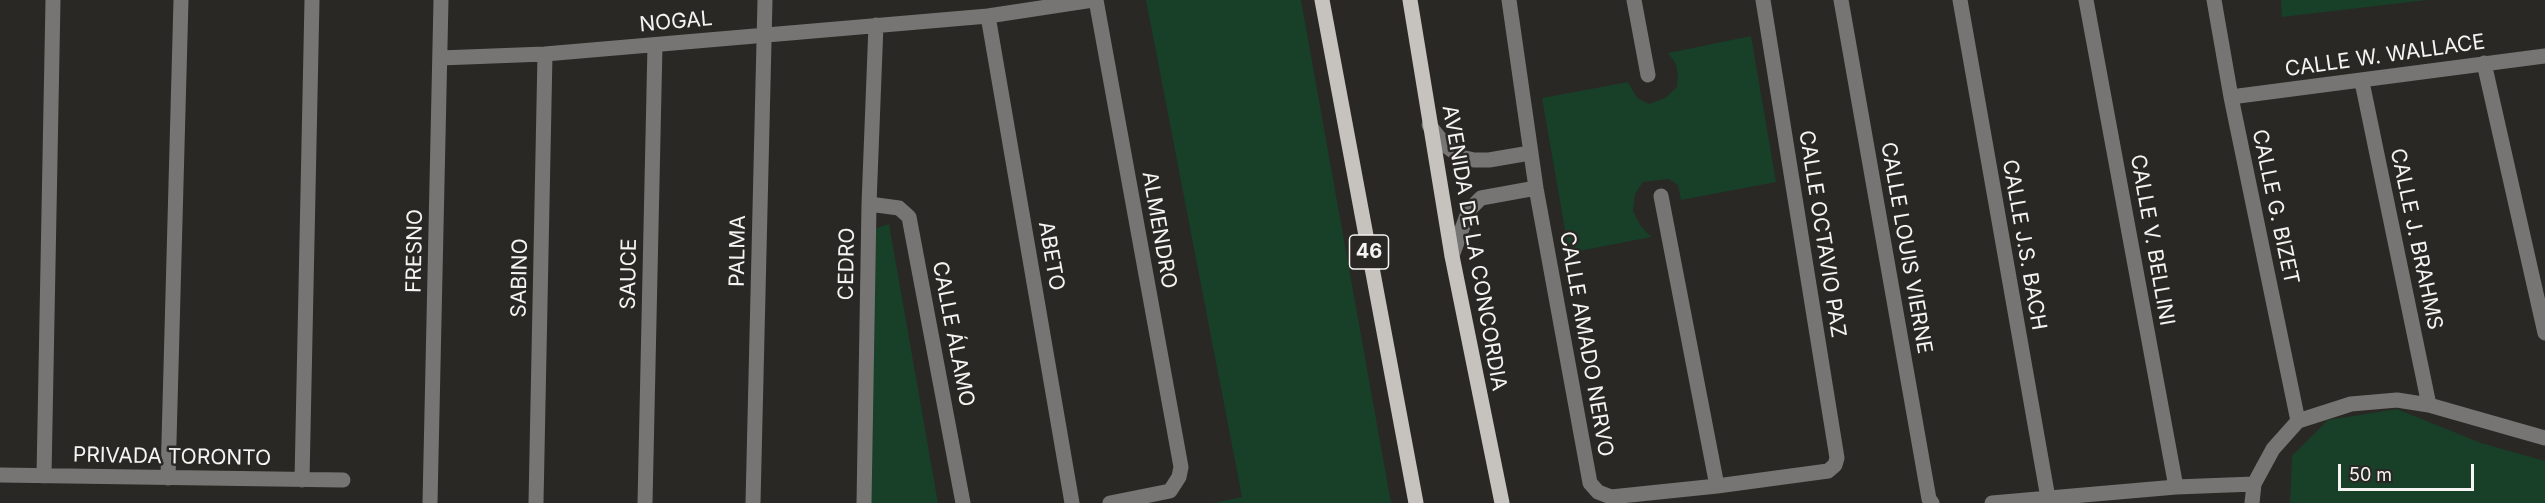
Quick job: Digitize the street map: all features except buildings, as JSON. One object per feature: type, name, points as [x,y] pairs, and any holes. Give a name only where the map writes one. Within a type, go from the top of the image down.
[{"type":"main road","name":"46","points":[[1322,0],[1416,503]]},
{"type":"main road","name":"AVENIDA DE LA CONCORDIA","points":[[1410,0],[1452,256],[1502,503]]},
{"type":"street","points":[[44,476],[53,0]]},
{"type":"street","points":[[168,478],[181,0]]},
{"type":"street","points":[[302,480],[312,0]]},
{"type":"street","name":"FRESNO","points":[[430,503],[441,0]]},
{"type":"street","name":"PALMA","points":[[753,503],[765,0]]},
{"type":"street","name":"NOGAL","points":[[441,58],[545,54],[764,36],[988,16],[1094,0]]},
{"type":"street","name":"ALMENDRO","points":[[1094,0],[1181,467],[1179,477],[1170,491],[1110,503]]},
{"type":"street","name":"CALLE AMADO NERVO","points":[[1509,0],[1530,153],[1590,483],[1598,492],[1611,497],[1717,486]]},
{"type":"street","points":[[1634,0],[1648,75]]},
{"type":"street","name":"CALLE OCTAVIO PAZ","points":[[1717,486],[1828,471],[1835,465],[1838,458],[1763,0]]},
{"type":"street","name":"CALLE LOUIS VIERNE","points":[[1841,0],[1929,499],[1932,503]]},
{"type":"street","name":"CALLE J.S. BACH","points":[[1960,0],[2048,498]]},
{"type":"street","name":"CALLE V. BELLINI","points":[[2086,0],[2176,487]]},
{"type":"street","name":"CALLE G. BIZET","points":[[2214,0],[2230,97],[2298,421]]},
{"type":"street","name":"ABETO","points":[[988,16],[1072,503]]},
{"type":"street","name":"CEDRO","points":[[864,503],[869,204],[876,25]]},
{"type":"street","name":"SAUCE","points":[[645,503],[655,45]]},
{"type":"street","name":"SABINO","points":[[536,503],[545,54]]},
{"type":"street","name":"CALLE W. WALLACE","points":[[2230,97],[2362,82],[2545,56]]},
{"type":"street","points":[[2484,63],[2545,333]]},
{"type":"street","name":"CALLE J. BRAHMS","points":[[2362,82],[2429,405]]},
{"type":"street","points":[[1429,125],[1446,146],[1461,157],[1489,160],[1530,153]]},
{"type":"street","points":[[1452,256],[1469,210],[1481,198],[1536,188]]},
{"type":"street","points":[[1661,196],[1717,486]]},
{"type":"street","name":"CALLE ÁLAMO","points":[[869,204],[898,208],[909,217],[963,503]]},
{"type":"street","points":[[2252,503],[2254,484],[2273,449],[2298,421],[2351,404],[2397,400],[2429,405],[2545,438]]},
{"type":"street","name":"PRIVADA TORONTO","points":[[0,475],[343,480]]},
{"type":"street","points":[[1992,503],[2048,498],[2105,498],[2176,487],[2254,484]]},
{"type":"green space","points":[[1146,0],[1301,0],[1391,503],[1213,503],[1242,497]]},
{"type":"green space","points":[[2281,0],[2427,0],[2282,17]]},
{"type":"green space","points":[[1751,36],[1776,182],[1681,200],[1678,185],[1669,179],[1643,182],[1635,194],[1633,211],[1640,225],[1651,237],[1569,253],[1542,98],[1628,82],[1637,98],[1649,104],[1665,98],[1677,87],[1676,64],[1668,53]]},
{"type":"green space","points":[[889,224],[938,503],[869,503],[873,229]]},
{"type":"green space","points":[[2397,409],[2481,443],[2545,461],[2545,503],[2290,503],[2292,456],[2328,420]]}]
